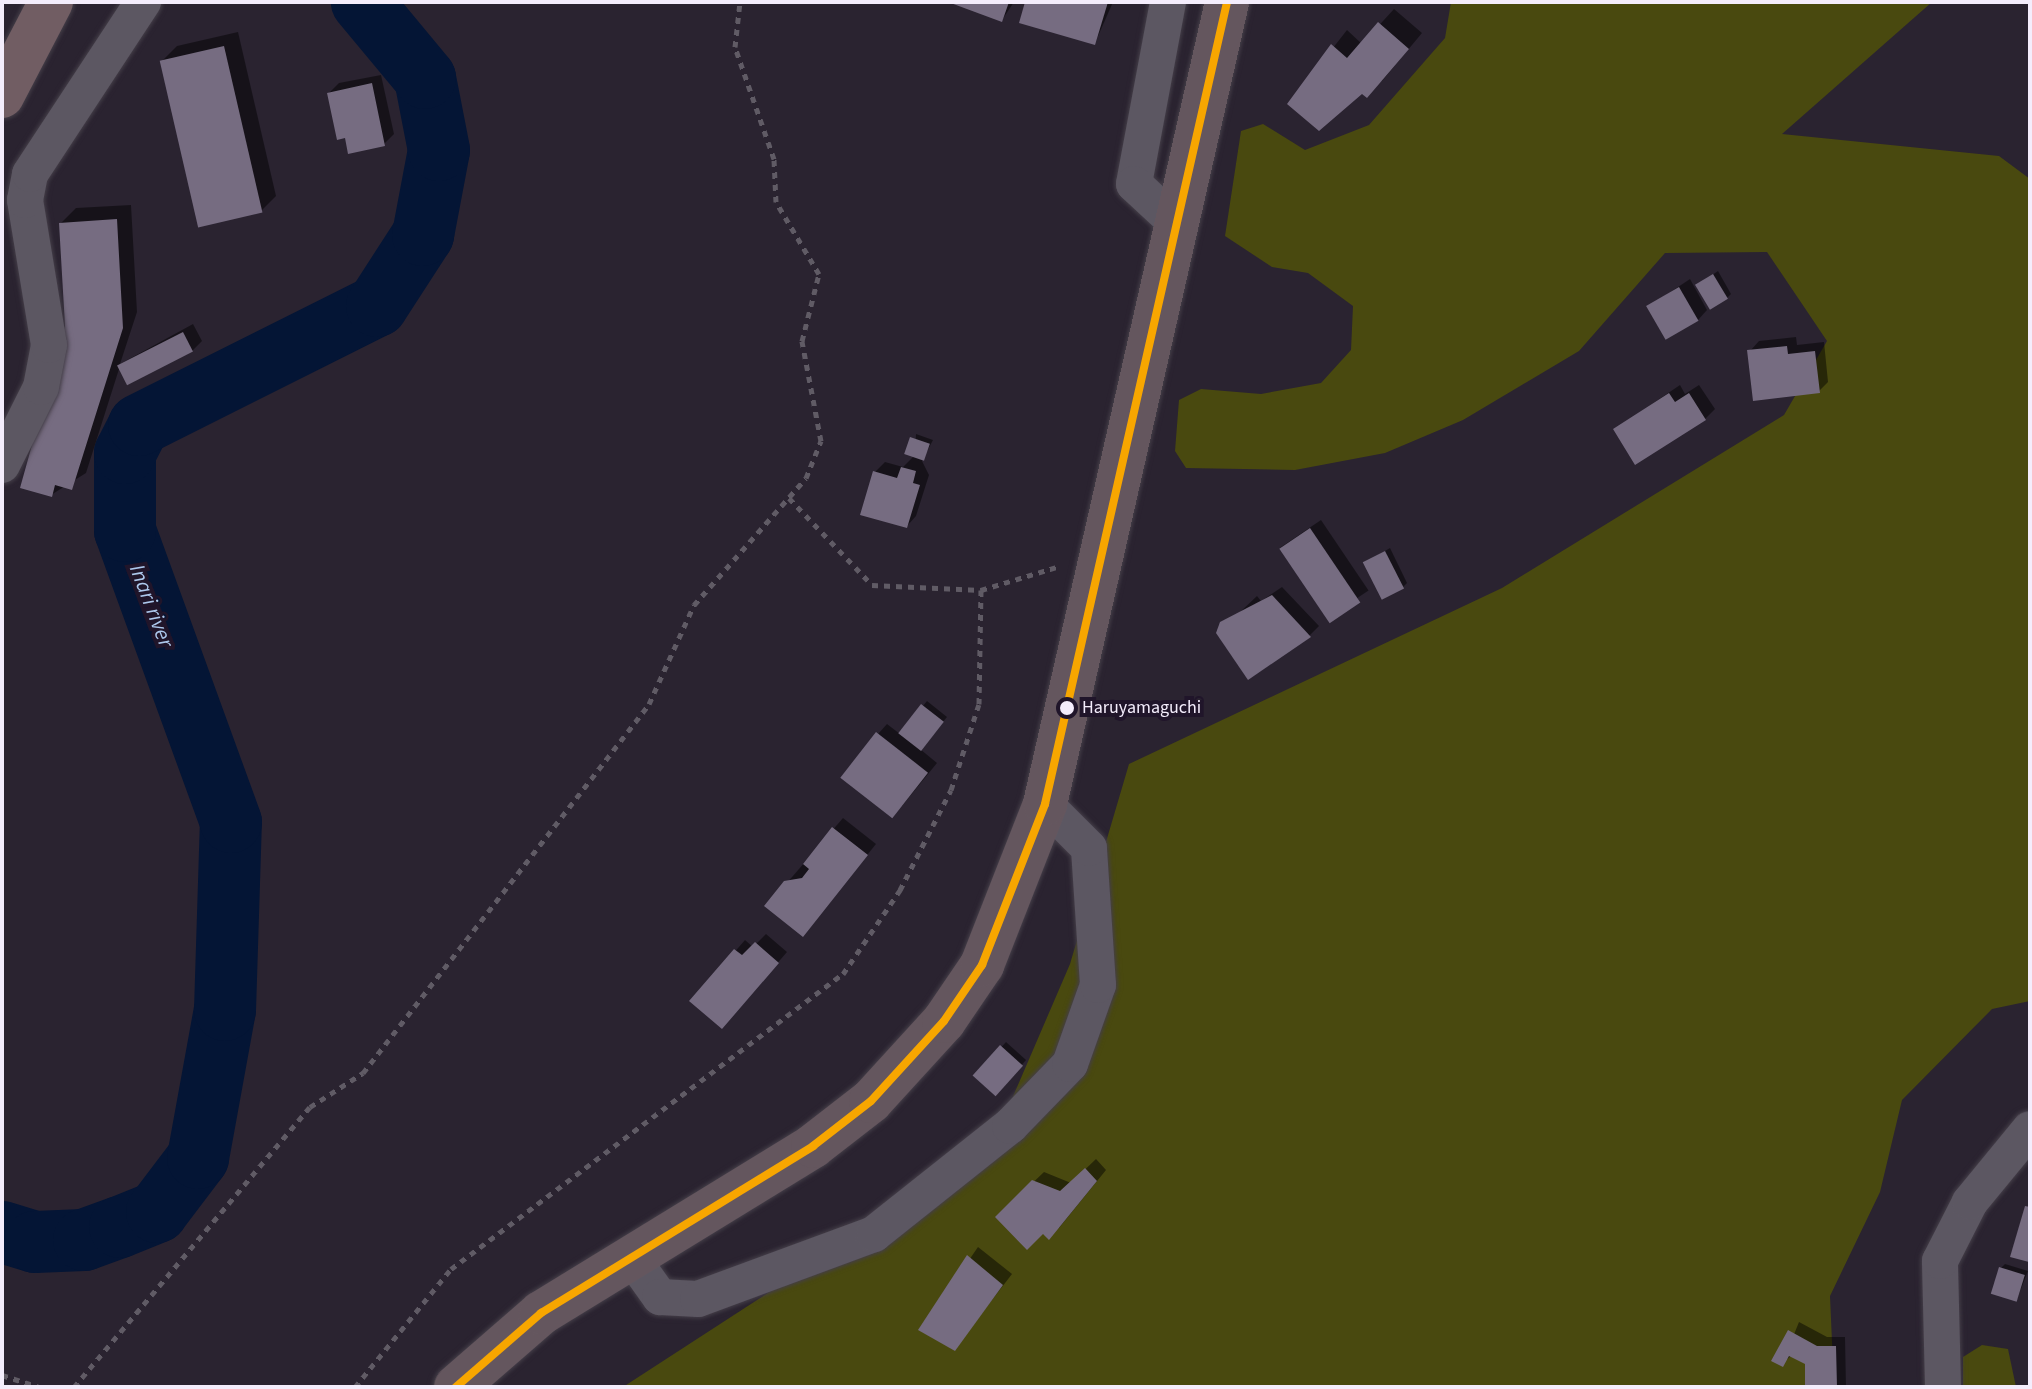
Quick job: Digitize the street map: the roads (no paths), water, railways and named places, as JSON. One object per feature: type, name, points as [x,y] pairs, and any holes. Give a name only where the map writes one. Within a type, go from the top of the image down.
[{"type":"highway","points":[[2,96],[51,2]]},
{"type":"main road","points":[[456,1387],[541,1313],[630,1255],[813,1146],[892,1078],[982,965],[1045,804],[1227,2]]},
{"type":"street","points":[[2,465],[41,387],[49,345],[25,200],[30,174],[143,2]]},
{"type":"street","points":[[1168,2],[1134,184],[1176,223]]},
{"type":"street","points":[[630,1255],[660,1297],[698,1299],[874,1234],[1010,1126],[1070,1064],[1098,985],[1089,848],[1045,804]]},
{"type":"street","points":[[1943,1387],[1940,1261],[1970,1202],[2030,1129]]},
{"type":"waterway","name":"Inari river","points":[[2,1232],[35,1242],[84,1240],[120,1227],[157,1212],[198,1158],[225,1010],[231,822],[125,531],[125,453],[139,425],[377,306],[423,235],[439,150],[425,78],[362,2]]},
{"type":"place","name":"Haruyamaguchi","points":[[1067,708]]}]
